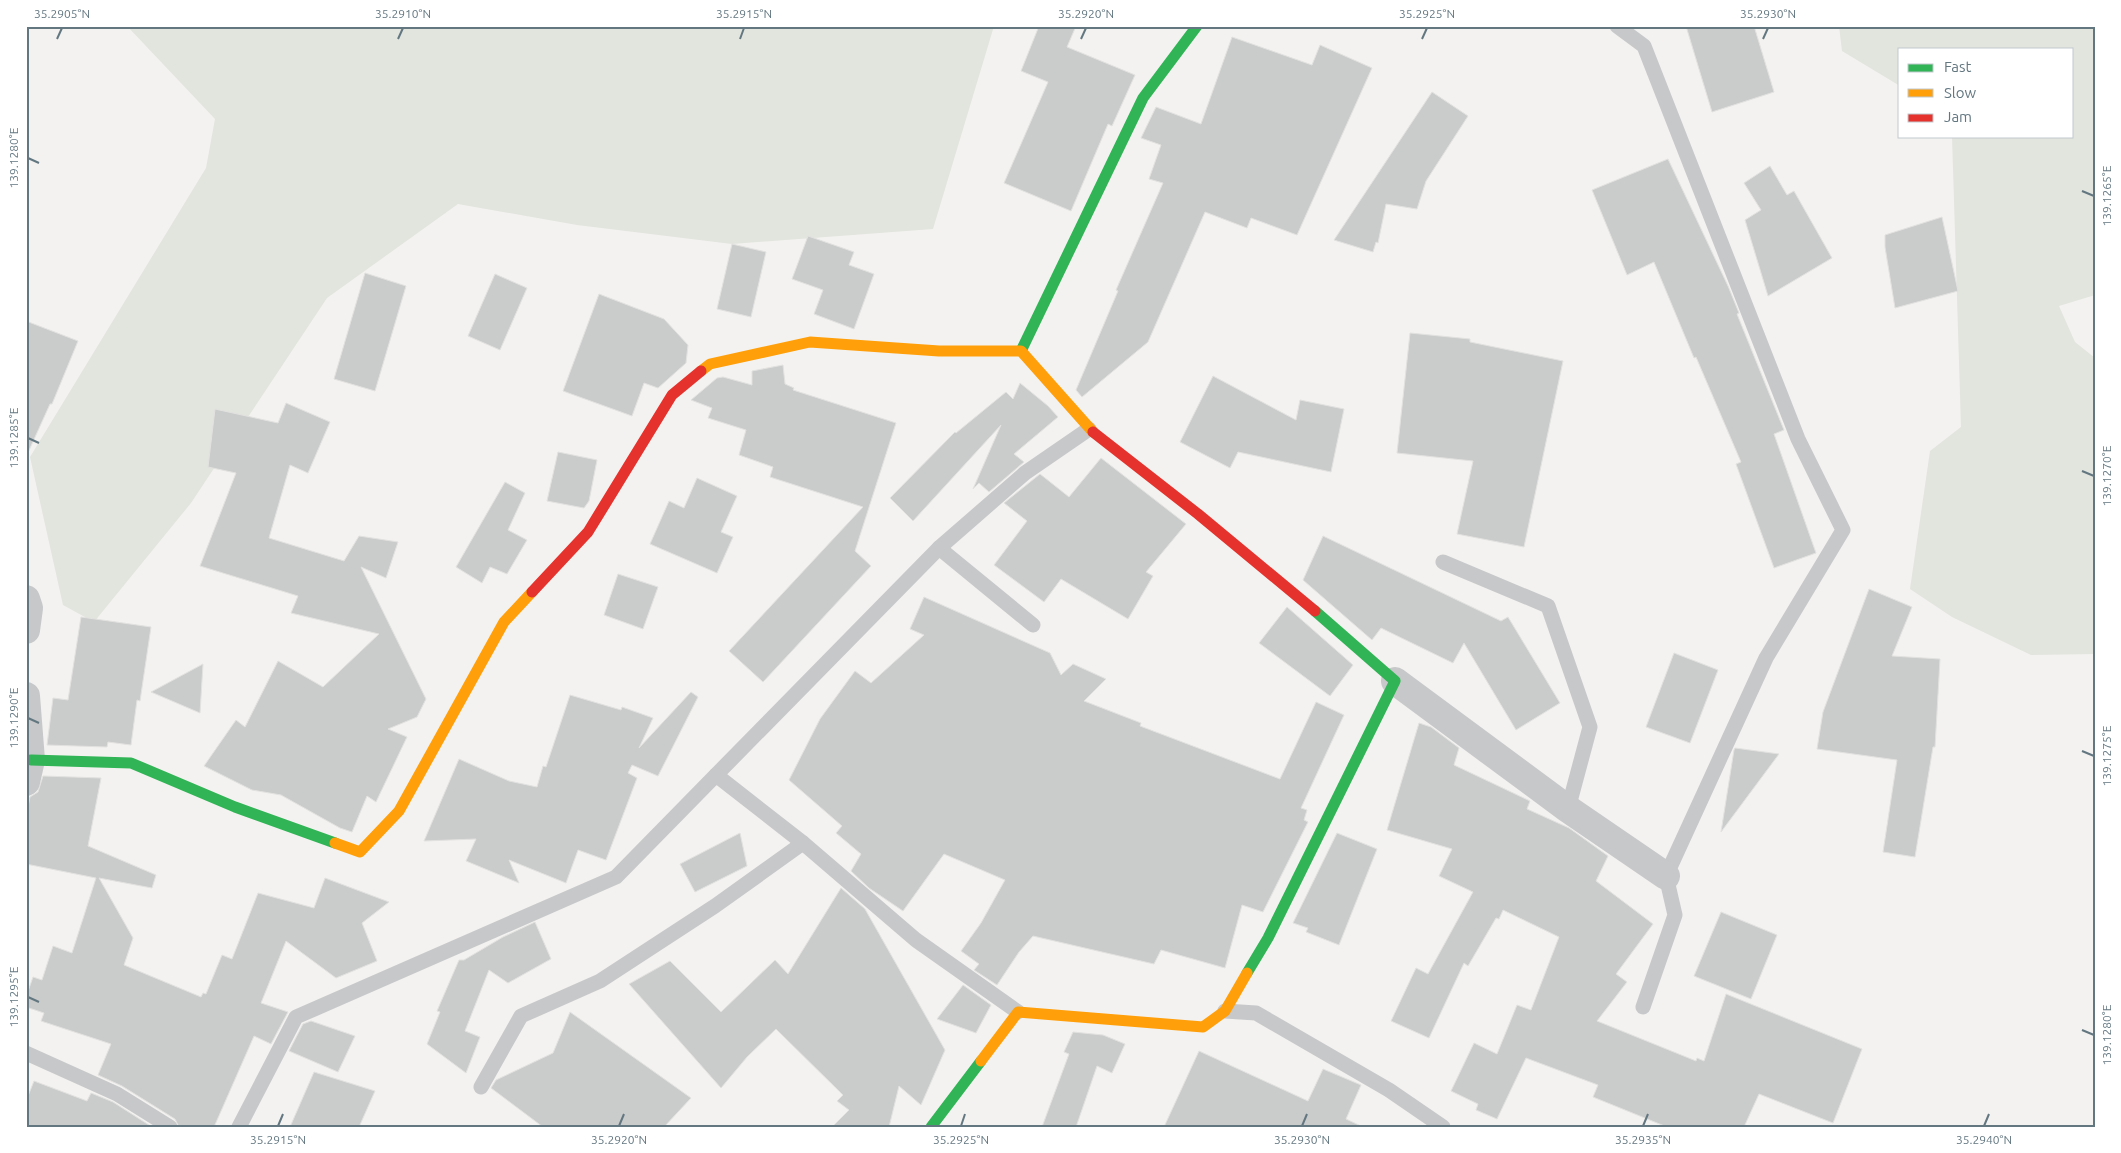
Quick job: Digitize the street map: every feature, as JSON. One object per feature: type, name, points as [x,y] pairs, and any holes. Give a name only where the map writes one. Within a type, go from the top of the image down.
[{"type":"street","points":[[1021,351],[1143,98],[1197,26]]},
{"type":"street","points":[[26,696],[29,771],[130,763],[235,807],[360,852],[399,811],[504,622],[588,532],[672,395],[710,364],[810,342],[939,351],[1021,351],[1089,429],[1198,514],[1304,601],[1395,681],[1568,809],[1666,876]]},
{"type":"street","points":[[26,599],[29,608],[26,630]]},
{"type":"street","points":[[932,1127],[1018,1012],[1203,1027],[1225,1011],[1268,938],[1395,681]]},
{"type":"lane","points":[[1617,26],[1644,46],[1798,439],[1843,530],[1766,658],[1666,876],[1675,915],[1643,1007]]},
{"type":"lane","points":[[239,1127],[296,1017],[616,877],[939,548],[1025,473],[1089,429]]},
{"type":"lane","points":[[939,548],[1033,625]]},
{"type":"lane","points":[[1443,562],[1548,606],[1590,727],[1568,809]]},
{"type":"lane","points":[[716,774],[803,844],[916,940],[1018,1012]]},
{"type":"lane","points":[[481,1086],[521,1016],[600,981],[715,906],[803,844]]},
{"type":"lane","points":[[1225,1011],[1256,1013],[1389,1090],[1442,1127]]},
{"type":"lane","points":[[26,1053],[117,1094],[170,1127]]},
{"type":"shaded area","points":[[127,26],[994,26],[933,229],[732,244],[577,225],[458,204],[327,298],[191,503],[94,622],[63,605],[30,457],[206,168],[215,119]]},
{"type":"shaded area","points":[[1839,26],[2095,26],[2095,295],[2059,306],[2075,342],[2095,358],[2095,654],[2031,655],[1952,617],[1910,589],[1930,451],[1961,427],[1952,138],[2074,138],[2074,48],[1898,48],[1898,85],[1842,51]]},
{"type":"building","points":[[1039,26],[1076,26],[1067,47],[1135,75],[1112,126],[1108,124],[1071,211],[1004,183],[1048,82],[1021,71]]},
{"type":"building","points":[[1686,26],[1754,26],[1774,92],[1712,112]]},
{"type":"building","points":[[1232,37],[1312,65],[1320,45],[1372,68],[1297,235],[1251,218],[1247,228],[1205,212],[1148,342],[1082,397],[1076,390],[1118,291],[1116,290],[1163,183],[1149,179],[1161,145],[1141,138],[1156,107],[1201,124]]},
{"type":"building","points":[[1432,92],[1468,116],[1426,181],[1417,209],[1386,204],[1378,243],[1376,242],[1373,252],[1334,240]]},
{"type":"building","points":[[1668,159],[1728,286],[1739,313],[1737,314],[1784,430],[1774,434],[1816,553],[1774,568],[1736,464],[1741,462],[1696,357],[1694,358],[1654,262],[1627,275],[1592,190]]},
{"type":"building","points":[[1770,166],[1787,195],[1794,191],[1832,258],[1768,296],[1745,220],[1761,210],[1744,183]]},
{"type":"building","points":[[1942,217],[1958,291],[1895,308],[1885,247],[1885,235]]},
{"type":"building","points":[[808,236],[854,252],[849,265],[874,274],[854,329],[814,314],[823,290],[792,279]]},
{"type":"building","points":[[732,244],[766,252],[751,317],[717,309]]},
{"type":"building","points":[[365,273],[406,286],[375,391],[334,379]]},
{"type":"building","points":[[495,274],[527,288],[500,350],[468,336]]},
{"type":"building","points":[[599,294],[664,319],[688,345],[686,363],[658,388],[644,383],[632,416],[563,391]]},
{"type":"building","points":[[26,321],[78,341],[52,404],[50,404],[26,457]]},
{"type":"building","points":[[1410,333],[1470,339],[1470,342],[1563,361],[1524,547],[1457,534],[1473,461],[1397,453]]},
{"type":"building","points":[[783,365],[785,384],[794,388],[793,390],[896,423],[855,551],[871,566],[763,682],[729,651],[863,507],[770,477],[773,467],[739,455],[746,430],[708,418],[712,408],[691,400],[717,378],[723,377],[752,385],[752,371]]},
{"type":"building","points":[[1213,376],[1296,420],[1300,400],[1344,409],[1331,472],[1238,452],[1230,468],[1180,442]]},
{"type":"building","points":[[1020,383],[1048,406],[1058,417],[1014,454],[1024,462],[989,492],[979,483],[973,489],[1001,425],[913,521],[890,498],[955,432],[1006,392],[1013,399]]},
{"type":"building","points":[[286,403],[330,422],[308,473],[290,465],[269,538],[344,561],[359,536],[398,542],[386,578],[361,567],[426,699],[417,717],[388,729],[407,737],[376,802],[367,796],[352,832],[340,828],[281,795],[252,790],[204,766],[236,720],[245,727],[278,661],[323,687],[379,634],[291,613],[298,596],[200,566],[236,473],[208,467],[215,409],[278,423]]},
{"type":"building","points":[[558,452],[597,460],[589,501],[584,508],[547,501]]},
{"type":"building","points":[[1101,458],[1186,524],[1146,572],[1153,576],[1128,619],[1061,579],[1044,602],[994,565],[1027,521],[1004,503],[1040,474],[1069,497]]},
{"type":"building","points":[[697,478],[737,496],[721,532],[733,537],[717,573],[650,544],[669,501],[684,508]]},
{"type":"building","points":[[505,482],[525,493],[508,530],[527,540],[507,574],[490,567],[482,583],[456,567]]},
{"type":"building","points":[[1323,536],[1501,621],[1508,617],[1560,703],[1516,730],[1464,643],[1453,663],[1381,628],[1372,640],[1303,580]]},
{"type":"building","points":[[618,574],[658,587],[643,629],[604,615]]},
{"type":"building","points":[[1869,589],[1912,607],[1892,656],[1940,659],[1935,747],[1933,747],[1915,857],[1883,852],[1897,760],[1817,749],[1823,712]]},
{"type":"building","points":[[924,597],[1050,653],[1061,675],[1073,664],[1106,679],[1084,701],[1141,723],[1140,726],[1280,779],[1316,702],[1344,715],[1301,808],[1307,810],[1304,820],[1308,822],[1263,912],[1242,905],[1225,968],[1161,950],[1154,964],[1033,936],[1019,952],[997,985],[974,970],[979,964],[961,951],[981,923],[1005,880],[944,854],[903,911],[869,888],[851,871],[861,854],[836,833],[842,826],[789,780],[820,719],[855,671],[871,683],[924,635],[910,629]]},
{"type":"building","points":[[1287,607],[1353,665],[1330,696],[1259,643]]},
{"type":"building","points":[[81,617],[151,627],[140,701],[137,700],[131,745],[108,742],[107,747],[47,745],[53,698],[68,700]]},
{"type":"building","points":[[1674,653],[1718,670],[1690,743],[1646,727]]},
{"type":"building","points":[[203,664],[200,713],[151,692]]},
{"type":"building","points":[[691,692],[698,697],[658,776],[632,765],[628,773],[637,778],[606,860],[578,850],[566,883],[509,860],[519,883],[466,861],[476,839],[424,841],[459,759],[509,781],[537,787],[543,766],[546,767],[570,695],[621,710],[622,707],[653,718],[639,748]]},
{"type":"building","points":[[1419,723],[1431,727],[1459,748],[1454,765],[1530,801],[1527,809],[1569,828],[1608,856],[1596,881],[1653,924],[1616,974],[1627,982],[1597,1021],[1696,1061],[1697,1058],[1704,1061],[1726,994],[1862,1049],[1833,1123],[1759,1094],[1744,1127],[1667,1127],[1593,1097],[1598,1085],[1526,1058],[1497,1119],[1476,1110],[1478,1104],[1451,1091],[1474,1043],[1497,1054],[1517,1005],[1531,1010],[1559,937],[1503,910],[1499,919],[1496,918],[1468,966],[1464,963],[1429,1038],[1391,1021],[1416,968],[1428,974],[1473,892],[1439,876],[1452,849],[1387,830]]},
{"type":"building","points":[[1735,748],[1779,754],[1721,832],[1734,750]]},
{"type":"building","points":[[43,776],[101,778],[88,846],[156,875],[152,888],[99,878],[133,938],[124,965],[201,997],[203,993],[206,994],[222,955],[232,959],[258,893],[314,908],[325,878],[389,902],[362,923],[377,961],[336,978],[286,941],[261,1003],[288,1012],[271,1044],[254,1036],[214,1127],[179,1127],[175,1119],[122,1086],[98,1075],[111,1044],[41,1021],[44,1013],[26,1007],[26,997],[33,977],[42,980],[53,946],[72,953],[96,878],[26,864],[26,817],[30,797],[38,792]]},
{"type":"building","points":[[740,833],[747,866],[695,892],[680,864]]},
{"type":"building","points":[[1337,833],[1377,849],[1339,945],[1306,932],[1308,928],[1293,923]]},
{"type":"building","points":[[841,888],[865,909],[945,1050],[921,1105],[899,1086],[889,1127],[832,1127],[849,1110],[837,1101],[843,1095],[776,1029],[747,1057],[721,1088],[629,984],[670,961],[721,1012],[775,960],[788,974]]},
{"type":"building","points":[[1721,912],[1777,935],[1751,999],[1694,976]]},
{"type":"building","points":[[535,922],[551,959],[508,983],[489,970],[465,1031],[480,1037],[466,1073],[427,1044],[440,1012],[437,1011],[459,960],[464,960],[503,937]]},
{"type":"building","points":[[963,985],[991,1005],[976,1033],[937,1019]]},
{"type":"building","points":[[570,1012],[691,1098],[664,1127],[543,1127],[491,1088],[496,1080],[553,1053]]},
{"type":"building","points":[[311,1021],[355,1036],[338,1072],[289,1051],[303,1024]]},
{"type":"building","points":[[1073,1032],[1103,1035],[1125,1044],[1112,1073],[1097,1066],[1076,1127],[1042,1127],[1069,1054],[1064,1052]]},
{"type":"building","points":[[1199,1051],[1308,1101],[1323,1069],[1361,1085],[1346,1119],[1363,1127],[1164,1127]]},
{"type":"building","points":[[314,1072],[375,1091],[359,1127],[290,1127]]},
{"type":"building","points":[[34,1081],[87,1101],[91,1093],[113,1102],[152,1127],[26,1127],[26,1101]]},
{"type":"traffic: fast","points":[[1021,351],[1143,98],[1197,26]]},
{"type":"traffic: fast","points":[[1247,973],[1268,938],[1395,681],[1315,611]]},
{"type":"traffic: fast","points":[[31,760],[131,763],[235,807],[335,843]]},
{"type":"traffic: fast","points":[[931,1127],[981,1061]]},
{"type":"traffic: slow","points":[[701,371],[710,364],[810,342],[939,351],[1021,351],[1093,432]]},
{"type":"traffic: slow","points":[[335,843],[360,852],[399,811],[504,622],[532,592]]},
{"type":"traffic: slow","points":[[981,1061],[1018,1012],[1203,1027],[1225,1011],[1247,973]]},
{"type":"traffic: jam","points":[[532,592],[588,532],[672,395],[701,371]]},
{"type":"traffic: jam","points":[[1093,432],[1198,514],[1315,611]]}]
